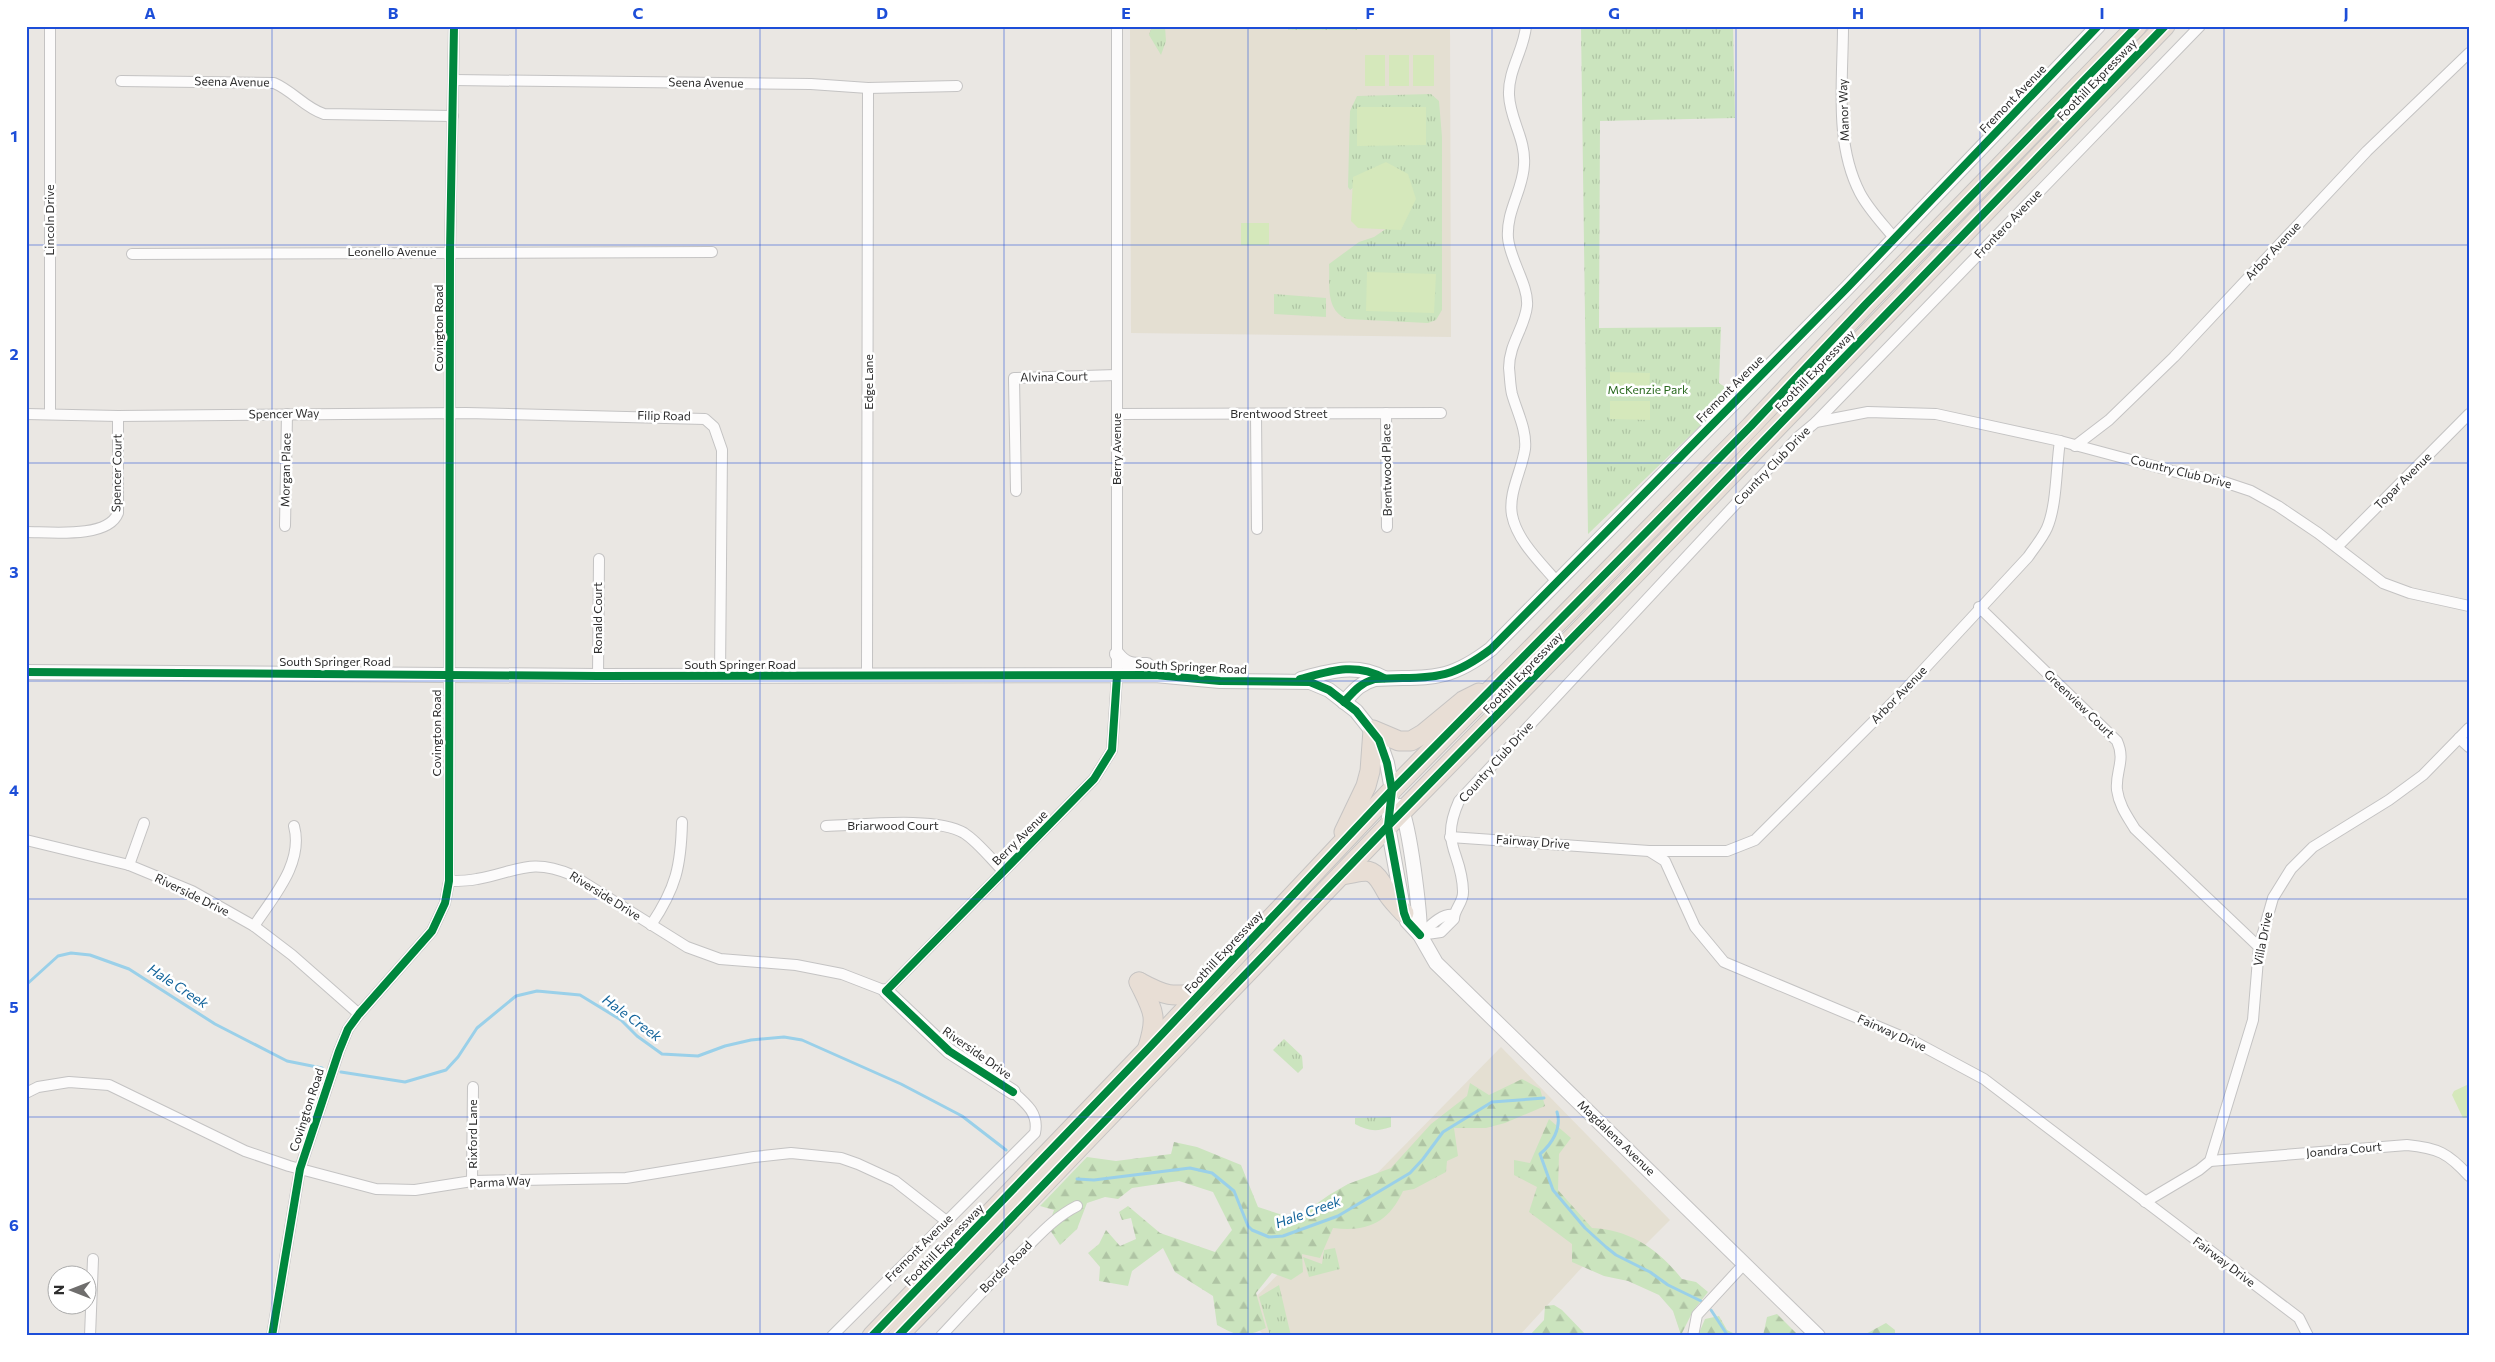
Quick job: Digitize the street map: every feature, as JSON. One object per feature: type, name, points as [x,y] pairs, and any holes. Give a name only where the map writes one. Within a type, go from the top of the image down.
[{"type":"highway","name":"Foothill Expressway","points":[[872,1336],[1148,1049],[1392,790],[1750,426],[2137,26]]},
{"type":"highway","name":"Foothill Expressway","points":[[898,1336],[1340,875],[1634,575],[2165,26]]},
{"type":"highway","points":[[1336,849],[1364,794],[1370,771],[1372,730],[1399,741],[1411,741],[1423,734],[1462,701],[1496,685]]},
{"type":"highway","points":[[1340,875],[1368,871],[1374,872],[1381,879],[1386,893],[1404,913]]},
{"type":"highway","points":[[1148,1049],[1155,1025],[1154,1014],[1139,982],[1168,996],[1179,997],[1201,992]]},
{"type":"street","name":"Lincoln Drive","points":[[50,26],[50,414]]},
{"type":"street","name":"Covington Road","points":[[272,1336],[300,1169],[339,1051],[348,1029],[359,1014],[432,931],[445,904],[450,881],[448,675],[450,251],[454,26]]},
{"type":"street","name":"Berry Avenue","points":[[886,990],[1094,780],[1112,750],[1117,676],[1117,26]]},
{"type":"street","points":[[1526,26],[1510,82],[1511,112],[1522,138],[1525,164],[1522,183],[1510,212],[1508,238],[1514,264],[1527,299],[1527,307],[1513,343],[1509,366],[1511,392],[1524,433],[1525,447],[1522,467],[1512,500],[1512,515],[1517,529],[1534,554],[1558,583]]},
{"type":"street","name":"Manor Way","points":[[1842,26],[1844,143],[1852,175],[1860,195],[1895,239]]},
{"type":"street","name":"Fremont Avenue","points":[[1344,702],[1357,687],[1366,681],[1384,678],[1442,676],[1460,670],[1491,650],[1726,408],[1895,239],[2098,26]]},
{"type":"street","name":"Frontero Avenue","points":[[1816,422],[2200,26]]},
{"type":"street","name":"Arbor Avenue","points":[[2075,446],[2109,420],[2174,358],[2367,151],[2469,53]]},
{"type":"street","name":"Seena Avenue","points":[[454,80],[810,84],[868,88],[958,86]]},
{"type":"street","name":"Seena Avenue","points":[[121,81],[274,83],[284,87],[314,111],[324,114],[453,116]]},
{"type":"street","name":"Edge Lane","points":[[867,676],[868,88]]},
{"type":"street","name":"Leonello Avenue","points":[[132,254],[450,251],[712,252]]},
{"type":"street","name":"Alvina Court","points":[[1016,491],[1014,378],[1117,375]]},
{"type":"street","name":"Country Club Drive","points":[[1420,935],[1437,920],[1449,914],[1454,914],[1461,905],[1464,889],[1450,837],[1450,820],[1459,801],[1798,436],[1816,422],[1868,412],[1911,412],[1970,421],[2060,440],[2075,446],[2176,472],[2224,482],[2251,491],[2278,506],[2337,547],[2372,575],[2391,586],[2469,606]]},
{"type":"street","name":"Spencer Way","points":[[26,414],[118,416],[450,413]]},
{"type":"street","name":"Filip Road","points":[[450,413],[696,417],[705,419],[714,427],[722,450],[720,676]]},
{"type":"street","name":"Brentwood Place","points":[[1386,413],[1388,527]]},
{"type":"street","name":"Brentwood Street","points":[[1118,414],[1441,413]]},
{"type":"street","name":"Morgan Place","points":[[285,526],[287,414]]},
{"type":"street","points":[[1256,414],[1257,529]]},
{"type":"street","name":"Topar Avenue","points":[[2337,547],[2469,414]]},
{"type":"street","name":"Spencer Court","points":[[26,532],[90,530],[107,525],[115,520],[118,513],[118,416]]},
{"type":"street","name":"Arbor Avenue","points":[[1648,851],[1727,851],[1755,840],[1901,694],[1979,607],[2028,557],[2047,527],[2054,500],[2060,440]]},
{"type":"street","name":"Ronald Court","points":[[598,676],[599,559]]},
{"type":"street","name":"Greenview Court","points":[[1979,607],[2117,740],[2122,752],[2117,788],[2120,805],[2135,829],[2259,947]]},
{"type":"street","points":[[1117,654],[1122,662],[1130,665],[1147,665],[1156,675]]},
{"type":"street","points":[[1296,680],[1336,670],[1369,670],[1384,678]]},
{"type":"street","name":"South Springer Road","points":[[26,672],[598,676],[1156,675],[1220,681],[1296,680],[1320,685],[1344,702],[1372,730],[1384,752],[1392,790]]},
{"type":"street","name":"Villa Drive","points":[[2210,1161],[2253,1020],[2259,947],[2273,898],[2292,869],[2312,847],[2389,800],[2423,775],[2469,728]]},
{"type":"street","points":[[2459,738],[2469,748]]},
{"type":"street","name":"Magdalena Avenue","points":[[1392,790],[1403,811],[1420,918],[1420,935]]},
{"type":"street","name":"Magdalena Avenue","points":[[1392,790],[1388,826],[1406,922],[1420,935],[1430,956],[1443,972],[1818,1336]]},
{"type":"street","points":[[651,925],[666,902],[676,880],[682,822]]},
{"type":"street","points":[[129,865],[144,823]]},
{"type":"street","name":"Briarwood Court","points":[[826,826],[926,824],[949,826],[965,834],[1003,871]]},
{"type":"street","points":[[254,926],[291,867],[297,838],[294,826]]},
{"type":"street","name":"Fairway Drive","points":[[1450,837],[1648,851],[1665,861],[1696,927],[1724,962],[1914,1042],[1984,1079],[2299,1318],[2308,1336]]},
{"type":"street","name":"Riverside Drive","points":[[26,840],[129,865],[192,892],[254,926],[292,955],[359,1014]]},
{"type":"street","name":"Riverside Drive","points":[[450,881],[477,879],[525,866],[554,867],[572,875],[687,947],[720,959],[796,965],[842,974],[886,990],[949,1050],[1013,1092]]},
{"type":"street","name":"Parma Way","points":[[26,1093],[38,1087],[69,1082],[109,1085],[245,1152],[376,1189],[424,1189],[472,1182],[640,1177],[754,1156],[791,1153],[841,1158],[873,1171],[895,1181],[946,1220]]},
{"type":"street","name":"Rixford Lane","points":[[472,1182],[473,1087]]},
{"type":"street","name":"Fremont Avenue","points":[[832,1336],[1035,1133],[1034,1114],[1028,1104],[1013,1092]]},
{"type":"street","name":"Joandra Court","points":[[2210,1161],[2407,1144],[2431,1147],[2451,1156],[2469,1176]]},
{"type":"street","points":[[2145,1202],[2199,1170],[2210,1161]]},
{"type":"street","name":"Border Road","points":[[941,1336],[1002,1270],[1059,1215],[1077,1206]]},
{"type":"street","points":[[90,1336],[93,1259]]},
{"type":"street","points":[[1693,1336],[1697,1315],[1744,1264]]},
{"type":"shaded area","points":[[1130,26],[1450,26],[1451,337],[1131,333]]},
{"type":"shaded area","points":[[1501,1047],[1670,1220],[1641,1249],[1608,1239],[1519,1336],[1265,1336],[1241,1312]]},
{"type":"green space","points":[[1152,26],[1165,27],[1166,41],[1161,55],[1149,35]]},
{"type":"green space","points":[[1288,26],[1357,26],[1357,30],[1288,30]]},
{"type":"green space","name":"McKenzie Park","points":[[1581,26],[1733,26],[1735,118],[1600,121],[1599,328],[1721,327],[1719,383],[1734,393],[1588,534]]},
{"type":"green space","points":[[1365,55],[1385,55],[1385,86],[1365,86]]},
{"type":"green space","points":[[1389,55],[1409,55],[1409,86],[1389,86]]},
{"type":"green space","points":[[1413,55],[1434,55],[1434,86],[1413,86]]},
{"type":"green space","points":[[1431,94],[1439,101],[1442,137],[1442,310],[1436,320],[1428,323],[1347,319],[1335,310],[1332,303],[1329,288],[1329,264],[1359,242],[1374,237],[1399,220],[1365,179],[1350,190],[1348,187],[1350,111],[1357,96]]},
{"type":"green space","points":[[1357,107],[1426,107],[1426,145],[1357,146]]},
{"type":"green space","points":[[1386,162],[1408,174],[1416,199],[1401,230],[1358,228],[1351,221],[1353,177]]},
{"type":"green space","points":[[1241,223],[1269,223],[1269,245],[1241,245]]},
{"type":"green space","points":[[1367,272],[1436,274],[1434,313],[1366,311]]},
{"type":"green space","points":[[1274,294],[1326,298],[1326,317],[1274,314]]},
{"type":"green space","points":[[1610,372],[1650,373],[1649,391],[1610,391]]},
{"type":"green space","points":[[1610,401],[1650,401],[1650,420],[1610,419]]},
{"type":"green space","points":[[1284,1039],[1302,1056],[1303,1068],[1298,1073],[1273,1050]]},
{"type":"green space","points":[[1522,1079],[1540,1089],[1545,1106],[1505,1123],[1486,1128],[1454,1128],[1458,1156],[1447,1161],[1446,1172],[1414,1189],[1403,1191],[1391,1211],[1376,1223],[1357,1228],[1333,1228],[1320,1258],[1302,1254],[1303,1272],[1291,1280],[1272,1273],[1256,1293],[1266,1328],[1246,1335],[1236,1334],[1217,1325],[1213,1296],[1175,1272],[1163,1248],[1132,1271],[1128,1286],[1099,1281],[1100,1267],[1088,1253],[1099,1244],[1106,1230],[1120,1246],[1136,1239],[1131,1218],[1122,1220],[1119,1212],[1128,1206],[1160,1233],[1215,1252],[1232,1230],[1213,1192],[1179,1181],[1132,1188],[1118,1199],[1105,1197],[1087,1203],[1077,1229],[1060,1245],[1048,1227],[1054,1210],[1040,1206],[1087,1157],[1116,1161],[1171,1154],[1174,1142],[1197,1147],[1241,1165],[1258,1207],[1295,1219],[1348,1184],[1391,1168],[1431,1124],[1467,1096],[1470,1083],[1489,1095]]},
{"type":"green space","points":[[2469,1084],[2469,1117],[2463,1118],[2452,1095],[2454,1091]]},
{"type":"green space","points":[[1391,1117],[1391,1127],[1381,1130],[1368,1129],[1355,1124],[1355,1118]]},
{"type":"green space","points":[[1549,1119],[1571,1138],[1559,1154],[1558,1190],[1592,1228],[1619,1233],[1643,1243],[1673,1268],[1682,1279],[1696,1282],[1708,1292],[1693,1311],[1681,1335],[1673,1311],[1659,1295],[1628,1281],[1604,1276],[1572,1262],[1572,1244],[1529,1212],[1537,1187],[1514,1175],[1514,1160],[1530,1163]]},
{"type":"green space","points":[[1335,1248],[1340,1269],[1309,1277],[1303,1257],[1322,1264],[1324,1250]]},
{"type":"green space","points":[[1279,1285],[1291,1336],[1270,1336],[1259,1297]]},
{"type":"green space","points":[[1554,1305],[1562,1310],[1587,1336],[1529,1336],[1544,1320],[1545,1306]]},
{"type":"green space","points":[[1777,1314],[1799,1336],[1763,1336],[1767,1317]]},
{"type":"green space","points":[[1719,1316],[1727,1330],[1739,1336],[1703,1336],[1699,1333],[1705,1319]]},
{"type":"green space","points":[[1886,1323],[1895,1330],[1895,1336],[1862,1336]]},
{"type":"waterway","name":"Hale Creek","points":[[26,985],[58,956],[71,953],[90,955],[129,969],[215,1024],[287,1061],[322,1068]]},
{"type":"waterway","name":"Hale Creek","points":[[341,1072],[405,1082],[446,1070],[458,1057],[477,1028],[516,996],[537,991],[580,995],[621,1020],[637,1036],[662,1054],[698,1056],[725,1046],[751,1040],[784,1037],[802,1040],[901,1084],[962,1116],[1006,1150]]},
{"type":"waterway","name":"Hale Creek","points":[[1077,1179],[1094,1180],[1190,1168],[1212,1173],[1234,1191],[1248,1226],[1252,1230],[1269,1237],[1283,1236],[1338,1216],[1410,1173],[1443,1132],[1492,1102],[1544,1098]]},
{"type":"waterway","name":"Hale Creek","points":[[1557,1112],[1558,1124],[1555,1135],[1540,1154],[1553,1190],[1585,1228],[1616,1255],[1650,1272],[1668,1285],[1701,1301]]},
{"type":"waterway","name":"Hale Creek","points":[[1711,1310],[1728,1336]]},
{"type":"waterway","points":[[1872,1336],[1883,1336]]},
{"type":"cycle path","points":[[272,1336],[300,1169],[339,1051],[348,1029],[359,1014],[432,931],[445,903],[449,881],[450,251],[454,26]]},
{"type":"cycle path","points":[[1344,702],[1358,688],[1375,679],[1436,676],[1448,673],[1461,668],[1491,649],[1848,287],[2098,26]]},
{"type":"cycle path","points":[[872,1336],[1148,1049],[1392,790],[1751,426],[1866,304],[2137,26]]},
{"type":"cycle path","points":[[898,1336],[1388,826],[1634,575],[2165,26]]},
{"type":"cycle path","points":[[1300,679],[1332,671],[1353,669],[1363,670],[1384,678]]},
{"type":"cycle path","points":[[26,672],[598,676],[1155,675],[1220,681],[1310,682],[1329,690],[1356,711],[1379,740],[1387,763],[1392,790],[1388,826],[1404,913],[1407,921],[1420,935]]},
{"type":"cycle path","points":[[1013,1092],[949,1051],[886,991],[1094,779],[1112,750],[1117,676]]}]
